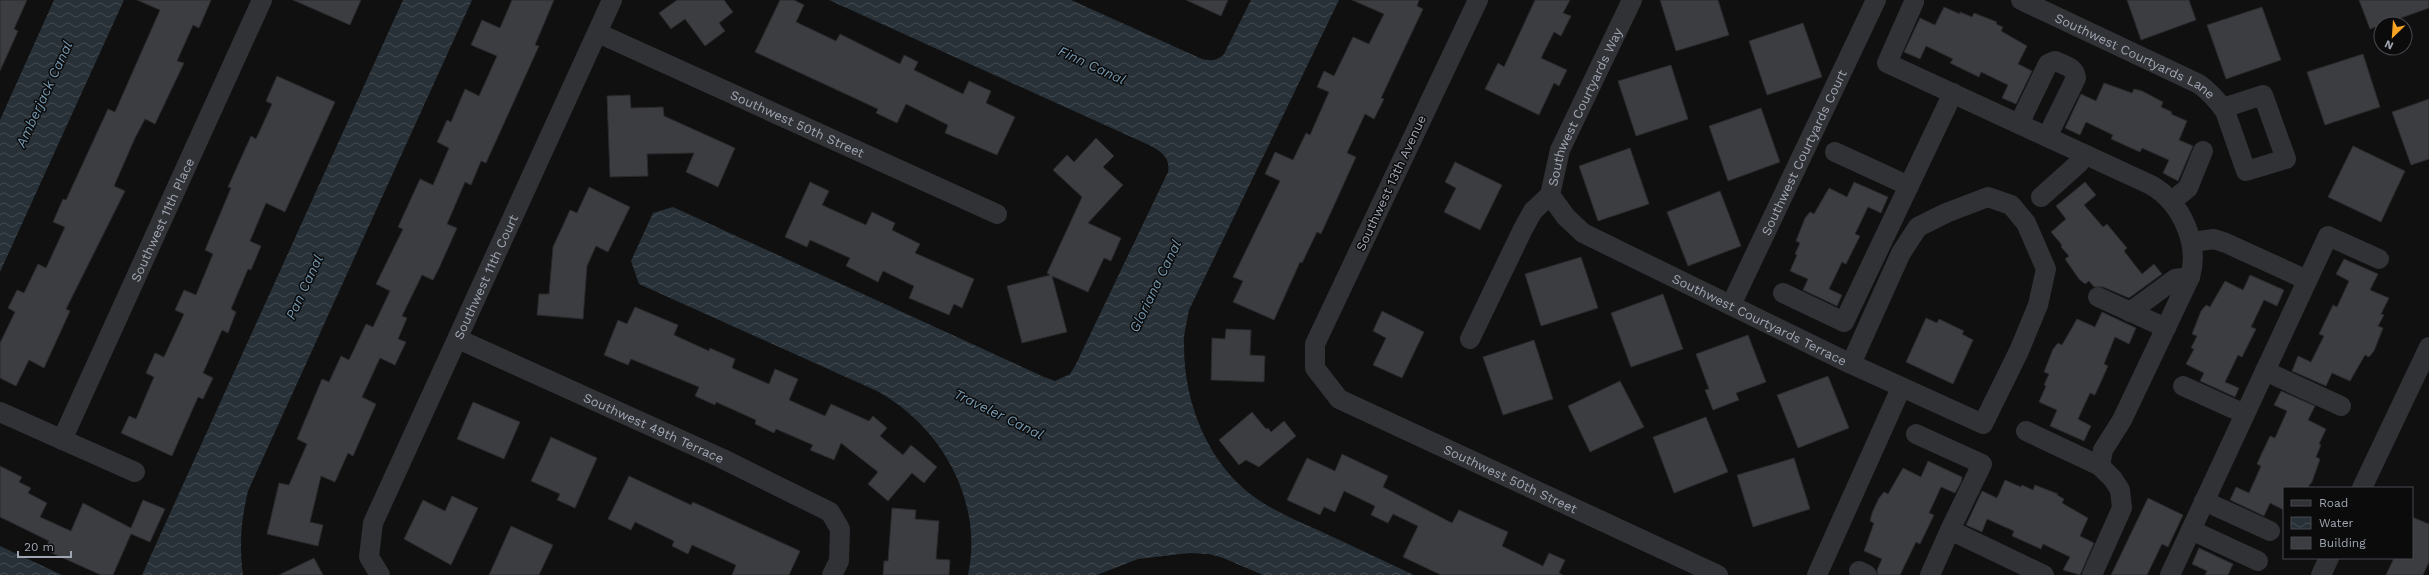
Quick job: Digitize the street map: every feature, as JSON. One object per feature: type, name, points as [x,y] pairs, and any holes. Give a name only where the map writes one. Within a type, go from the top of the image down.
[{"type":"street","name":"Southwest 11th Place","points":[[62,440],[262,0]]},
{"type":"street","name":"Southwest 11th Court","points":[[380,575],[369,557],[373,523],[612,0]]},
{"type":"street","name":"Southwest 13th Avenue","points":[[1315,368],[1315,344],[1478,0]]},
{"type":"street","name":"Southwest Courtyards Way","points":[[1470,339],[1533,211],[1550,195],[1560,150],[1632,0]]},
{"type":"street","name":"Southwest Courtyards Court","points":[[1731,305],[1876,0]]},
{"type":"street","name":"Southwest Courtyards Lane","points":[[2021,0],[2199,84],[2214,95],[2223,108]]},
{"type":"street","points":[[1914,2],[1887,63],[2152,185],[2162,191],[2172,201],[2192,242],[2194,258],[2190,278],[2122,420],[2103,450],[2100,466]]},
{"type":"street","name":"Southwest 50th Street","points":[[598,33],[997,214]]},
{"type":"street","points":[[2019,124],[2048,64],[2055,61],[2071,68],[2076,73],[2076,78],[2047,137]]},
{"type":"street","points":[[1783,293],[1844,322],[1953,93]]},
{"type":"street","points":[[2172,201],[2188,188],[2203,151]]},
{"type":"street","points":[[1835,152],[1909,186]]},
{"type":"street","points":[[2041,197],[2079,163],[2084,154]]},
{"type":"street","name":"Southwest Courtyards Terrace","points":[[1550,195],[1566,217],[1583,233],[1851,364],[1901,388],[1983,424],[2019,351],[2038,305],[2046,269],[2026,223],[2011,205],[1988,198],[1946,212],[1918,227],[1901,253],[1851,364]]},
{"type":"street","points":[[2170,575],[2328,236],[2379,259]]},
{"type":"street","points":[[2192,242],[2214,239],[2307,280]]},
{"type":"street","points":[[2130,312],[2175,278],[2190,278]]},
{"type":"street","points":[[2098,297],[2166,328]]},
{"type":"street","name":"Southwest 49th Terrace","points":[[458,339],[735,465],[830,512],[840,529],[839,561],[832,575]]},
{"type":"street","points":[[2362,487],[2429,347]]},
{"type":"street","name":"Southwest 50th Street","points":[[1315,368],[1339,399],[1718,575]]},
{"type":"street","points":[[2265,371],[2341,406]]},
{"type":"street","points":[[2183,386],[2245,414]]},
{"type":"street","points":[[1817,575],[1901,388]]},
{"type":"street","points":[[0,412],[135,472]]},
{"type":"street","points":[[2026,431],[2100,466],[2113,478],[2120,490],[2122,508],[2092,575]]},
{"type":"street","points":[[1916,434],[1982,464],[1930,575]]},
{"type":"street","points":[[2204,501],[2270,531]]},
{"type":"street","points":[[1950,530],[2044,575]]},
{"type":"street","points":[[2191,530],[2258,561]]},
{"type":"street","points":[[2321,575],[2329,559]]},
{"type":"water","name":"Amberjack Canal","points":[[54,0],[124,0],[0,272],[0,120]]},
{"type":"water","name":"Pan Canal","points":[[403,0],[472,0],[248,491],[241,533],[243,575],[142,575]]},
{"type":"water","points":[[829,0],[1071,0],[1202,59],[1211,60],[1219,58],[1224,54],[1251,0],[1339,0],[1189,310],[1184,337],[1185,368],[1194,410],[1202,431],[1212,451],[1225,469],[1240,485],[1264,504],[1279,512],[1414,575],[1263,575],[1223,558],[1209,554],[1189,553],[1138,559],[1097,575],[968,575],[971,547],[970,520],[963,493],[952,468],[938,445],[920,424],[900,406],[877,391],[639,284],[631,261],[653,213],[673,207],[1044,377],[1055,381],[1070,374],[1168,172],[1168,162],[1166,158],[1161,152],[1149,145]]},
{"type":"water","points":[[0,546],[62,575],[0,575]]},
{"type":"building","points":[[0,0],[27,0],[14,29],[18,31],[0,71]]},
{"type":"building","points":[[137,0],[211,0],[199,28],[193,25],[177,61],[184,63],[155,124],[145,119],[135,138],[114,186],[125,191],[66,309],[70,311],[44,368],[29,360],[16,386],[0,378],[0,343],[15,312],[8,308],[17,290],[24,293],[38,264],[46,268],[65,227],[53,222],[63,199],[66,200],[108,109],[115,112],[160,10]]},
{"type":"building","points":[[293,0],[361,0],[350,25]]},
{"type":"building","points":[[512,0],[554,0],[535,45],[539,46],[486,163],[481,161],[471,185],[465,182],[447,224],[457,228],[440,266],[433,280],[422,275],[402,316],[407,318],[398,339],[406,342],[395,365],[380,358],[362,397],[376,404],[353,456],[348,453],[335,482],[321,476],[310,522],[323,525],[318,546],[267,534],[279,483],[289,485],[307,444],[297,439],[322,379],[329,382],[341,356],[349,360],[366,324],[373,327],[390,291],[376,284],[403,229],[398,227],[420,179],[433,185],[449,148],[437,142],[447,120],[451,122],[465,89],[479,96],[497,56],[471,45],[482,20],[500,28]]},
{"type":"building","points":[[677,0],[724,0],[733,12],[719,23],[725,31],[705,46],[685,19],[671,29],[659,13]]},
{"type":"building","points":[[780,0],[794,0],[804,5],[796,22],[836,41],[840,34],[900,64],[904,55],[918,62],[914,70],[963,94],[969,81],[991,91],[986,103],[1015,117],[997,155],[945,133],[948,125],[906,104],[897,123],[876,113],[878,109],[755,52]]},
{"type":"building","points":[[1186,0],[1228,0],[1221,16]]},
{"type":"building","points":[[1352,0],[1419,0],[1417,6],[1423,9],[1381,98],[1384,99],[1374,119],[1365,114],[1347,153],[1356,157],[1321,234],[1317,232],[1302,263],[1300,262],[1274,320],[1233,302],[1243,281],[1233,277],[1280,181],[1265,174],[1275,152],[1293,160],[1306,133],[1310,135],[1329,92],[1317,87],[1324,71],[1334,76],[1353,37],[1369,44],[1384,14]]},
{"type":"building","points":[[1535,0],[1570,0],[1563,13],[1571,16],[1561,36],[1554,32],[1541,58],[1567,70],[1559,86],[1554,83],[1539,115],[1485,89],[1498,63],[1504,67]]},
{"type":"building","points":[[1660,0],[1718,0],[1729,35],[1676,51]]},
{"type":"building","points":[[2127,0],[2189,0],[2196,20],[2141,40]]},
{"type":"building","points":[[2359,0],[2429,0],[2429,8],[2407,16],[2373,16],[2373,28],[2370,29]]},
{"type":"building","points":[[1944,7],[1960,14],[1960,12],[1972,17],[1974,13],[1997,22],[1996,24],[2003,27],[2001,31],[2027,46],[2018,64],[2032,71],[2016,104],[2002,98],[2008,85],[1981,72],[1979,77],[1950,63],[1953,59],[1926,46],[1920,59],[1904,52],[1920,18],[1935,25]]},
{"type":"building","points":[[2262,7],[2281,60],[2226,79],[2207,25]]},
{"type":"building","points":[[1803,23],[1822,77],[1767,95],[1749,41]]},
{"type":"building","points":[[2363,54],[2380,107],[2325,125],[2307,72]]},
{"type":"building","points":[[1671,65],[1688,119],[1636,136],[1618,81]]},
{"type":"building","points":[[277,76],[335,102],[285,212],[266,203],[250,241],[261,246],[251,270],[248,269],[231,309],[236,312],[228,333],[222,330],[203,373],[213,378],[203,399],[198,397],[172,456],[121,433],[129,416],[136,419],[154,377],[146,373],[155,353],[164,357],[184,314],[175,310],[184,290],[196,295],[213,254],[205,250],[231,188],[228,187],[251,136],[256,139],[272,104],[266,101]]},
{"type":"building","points":[[2104,83],[2132,93],[2134,89],[2142,91],[2163,102],[2161,107],[2172,112],[2171,114],[2187,121],[2179,140],[2193,146],[2178,181],[2163,173],[2169,160],[2142,148],[2140,152],[2111,139],[2113,135],[2086,122],[2080,135],[2065,128],[2081,94],[2096,101]]},
{"type":"building","points":[[630,95],[631,108],[663,107],[664,116],[735,148],[718,187],[686,172],[694,153],[647,154],[648,176],[610,177],[607,96]]},
{"type":"building","points":[[2429,99],[2429,159],[2411,165],[2392,112]]},
{"type":"building","points":[[1761,108],[1780,162],[1728,181],[1709,126]]},
{"type":"building","points":[[1096,138],[1114,156],[1103,167],[1123,185],[1088,223],[1121,238],[1111,261],[1104,258],[1088,292],[1052,276],[1067,332],[1022,343],[1007,286],[1050,275],[1047,273],[1082,197],[1053,170],[1067,155],[1074,162]]},
{"type":"building","points":[[2353,146],[2405,171],[2381,222],[2328,197]]},
{"type":"building","points":[[1630,148],[1649,204],[1598,221],[1579,166]]},
{"type":"building","points":[[1455,162],[1502,185],[1480,230],[1444,212],[1456,188],[1445,182]]},
{"type":"building","points":[[810,182],[829,191],[822,205],[866,225],[872,212],[895,223],[892,230],[920,244],[915,253],[974,279],[962,308],[954,304],[949,315],[909,298],[914,286],[883,271],[878,282],[846,266],[850,258],[810,240],[807,247],[785,237]]},
{"type":"building","points":[[1854,182],[1888,197],[1881,213],[1868,207],[1855,234],[1860,236],[1846,264],[1842,262],[1829,289],[1842,295],[1837,306],[1803,290],[1808,279],[1790,271],[1797,255],[1795,254],[1800,243],[1796,241],[1805,218],[1810,212],[1814,214],[1829,188],[1847,197]]},
{"type":"building","points":[[2085,182],[2096,195],[2084,205],[2103,227],[2107,224],[2127,248],[2124,251],[2142,274],[2154,264],[2162,274],[2129,298],[2103,287],[2094,287],[2089,281],[2085,284],[2079,279],[2065,259],[2069,256],[2051,232],[2066,219],[2056,206]]},
{"type":"building","points":[[589,187],[630,207],[608,252],[596,246],[587,266],[583,319],[537,315],[539,294],[549,294],[553,247],[570,210],[577,213]]},
{"type":"building","points":[[1720,191],[1741,246],[1688,266],[1667,212]]},
{"type":"building","points":[[1581,257],[1598,308],[1541,326],[1525,274]]},
{"type":"building","points":[[2344,259],[2378,274],[2370,290],[2389,298],[2381,314],[2384,315],[2378,326],[2383,328],[2374,351],[2369,357],[2365,355],[2350,381],[2332,373],[2326,386],[2292,371],[2298,356],[2311,362],[2324,336],[2319,334],[2333,305],[2337,307],[2349,281],[2336,274]]},
{"type":"building","points":[[2250,275],[2284,290],[2277,306],[2264,300],[2251,327],[2256,329],[2242,357],[2238,355],[2225,382],[2239,388],[2235,397],[2200,381],[2204,373],[2186,364],[2194,349],[2191,348],[2197,336],[2192,334],[2201,311],[2206,305],[2210,307],[2225,281],[2243,290]]},
{"type":"building","points":[[1663,294],[1683,349],[1631,367],[1611,313]]},
{"type":"building","points":[[635,307],[678,325],[674,335],[709,351],[710,348],[735,359],[732,368],[769,384],[775,369],[798,379],[789,400],[825,416],[831,404],[869,421],[873,416],[887,428],[880,436],[903,455],[911,445],[937,467],[924,483],[912,473],[888,501],[868,484],[878,472],[841,443],[834,460],[810,450],[813,445],[776,429],[774,433],[755,424],[756,420],[716,402],[715,405],[695,396],[699,387],[631,359],[628,365],[604,355],[618,320],[627,324]]},
{"type":"building","points":[[1382,311],[1424,332],[1402,378],[1373,365],[1386,338],[1373,331]]},
{"type":"building","points":[[2102,312],[2136,328],[2129,344],[2115,337],[2104,364],[2108,366],[2095,395],[2090,393],[2078,419],[2091,426],[2084,441],[2050,426],[2057,410],[2039,402],[2046,386],[2044,385],[2049,374],[2044,372],[2053,349],[2058,343],[2062,345],[2077,319],[2095,327]]},
{"type":"building","points":[[1926,318],[1937,323],[1939,319],[1964,331],[1962,334],[1973,340],[1953,384],[1906,362]]},
{"type":"building","points":[[1226,329],[1251,330],[1250,355],[1265,356],[1264,382],[1211,380],[1212,338],[1225,339]]},
{"type":"building","points":[[1748,335],[1766,382],[1736,393],[1739,400],[1713,410],[1705,390],[1709,389],[1696,354]]},
{"type":"building","points":[[1534,340],[1553,399],[1503,415],[1483,357]]},
{"type":"building","points":[[1828,376],[1849,428],[1798,448],[1777,395]]},
{"type":"building","points":[[1620,381],[1644,427],[1590,452],[1568,406]]},
{"type":"building","points":[[2281,391],[2315,406],[2308,420],[2326,429],[2319,444],[2321,445],[2316,457],[2320,459],[2312,482],[2308,487],[2283,487],[2283,510],[2270,503],[2264,516],[2230,500],[2236,487],[2249,493],[2261,466],[2257,464],[2261,455],[2270,436],[2275,438],[2287,411],[2274,405]]},
{"type":"building","points":[[473,402],[520,422],[504,459],[457,439]]},
{"type":"building","points":[[1252,412],[1266,429],[1268,428],[1271,432],[1284,421],[1296,436],[1259,467],[1246,460],[1239,465],[1219,440]]},
{"type":"building","points":[[1706,417],[1728,472],[1674,493],[1653,437]]},
{"type":"building","points":[[551,437],[597,458],[575,508],[557,500],[560,494],[531,481]]},
{"type":"building","points":[[1342,454],[1388,476],[1383,487],[1452,523],[1459,510],[1508,532],[1502,546],[1543,566],[1549,553],[1565,560],[1559,573],[1563,575],[1441,575],[1403,557],[1418,526],[1393,514],[1388,523],[1371,515],[1375,506],[1344,491],[1335,512],[1324,507],[1320,515],[1287,500],[1307,458],[1335,471]]},
{"type":"building","points":[[1794,458],[1810,509],[1753,527],[1737,475]]},
{"type":"building","points":[[1928,461],[1962,477],[1961,482],[1955,493],[1941,487],[1929,513],[1934,515],[1920,544],[1916,542],[1900,575],[1878,575],[1877,570],[1882,559],[1864,551],[1874,523],[1870,521],[1872,513],[1879,498],[1884,492],[1888,494],[1903,468],[1921,477]]},
{"type":"building","points":[[0,466],[22,477],[19,482],[31,488],[28,493],[47,503],[40,517],[71,531],[83,503],[131,528],[143,500],[165,509],[150,542],[131,534],[113,575],[101,575],[45,550],[49,541],[0,517]]},
{"type":"building","points":[[629,476],[691,505],[693,502],[800,551],[789,575],[732,575],[736,565],[692,545],[688,554],[672,546],[674,541],[635,522],[631,530],[608,519]]},
{"type":"building","points":[[2005,480],[2021,487],[2022,485],[2033,490],[2035,485],[2058,494],[2057,495],[2064,499],[2062,503],[2088,518],[2080,536],[2094,543],[2080,575],[2063,570],[2070,557],[2043,544],[2041,549],[2012,536],[2014,531],[1987,519],[1982,532],[1966,525],[1982,491],[1997,498]]},
{"type":"building","points":[[452,496],[478,508],[451,565],[404,539],[423,500],[445,511]]},
{"type":"building","points":[[2148,498],[2183,515],[2168,547],[2162,544],[2147,575],[2111,575]]},
{"type":"building","points":[[892,508],[916,510],[915,519],[939,521],[936,559],[950,560],[949,575],[883,575],[884,561],[888,561]]},
{"type":"building","points":[[2413,517],[2429,524],[2429,562],[2423,575],[2386,575],[2394,559],[2413,559]]},
{"type":"building","points":[[511,526],[553,545],[539,575],[489,575]]},
{"type":"building","points":[[2199,548],[2233,564],[2228,575],[2205,575],[2207,571],[2192,564]]},
{"type":"building","points":[[314,558],[323,575],[279,575]]},
{"type":"water label","name":"Finn Canal","points":[[1092,65]]},
{"type":"water label","name":"Gloriana Canal","points":[[1155,286]]},
{"type":"water label","name":"Traveler Canal","points":[[999,414]]}]
